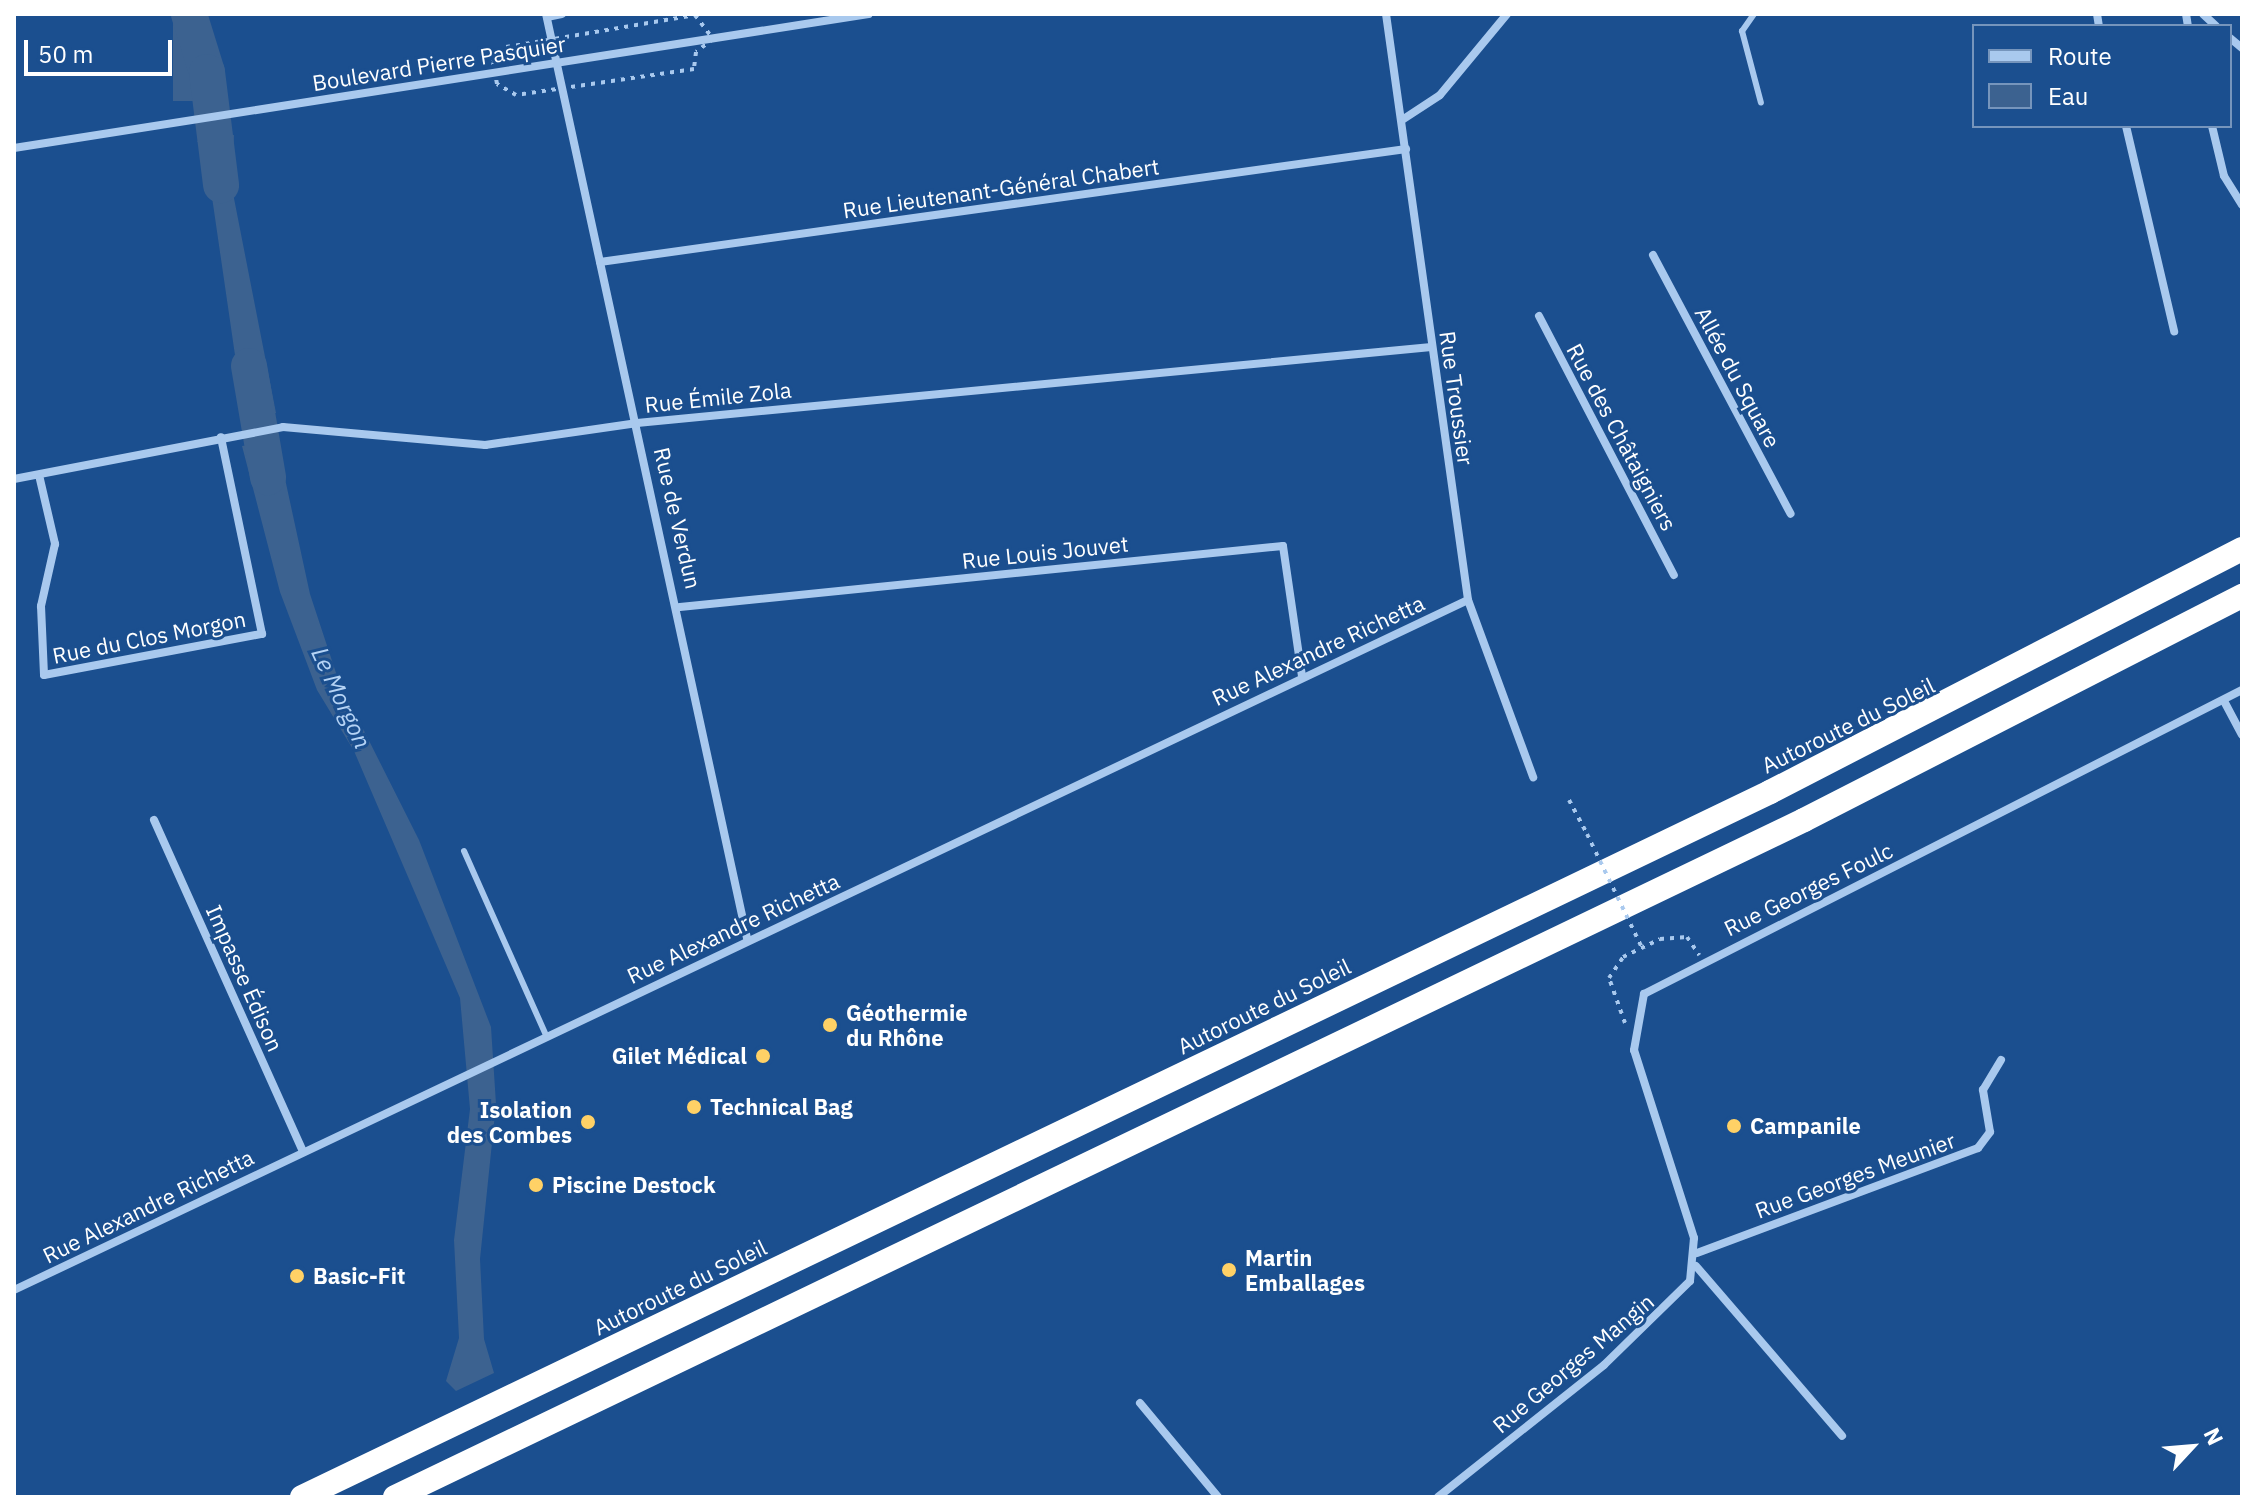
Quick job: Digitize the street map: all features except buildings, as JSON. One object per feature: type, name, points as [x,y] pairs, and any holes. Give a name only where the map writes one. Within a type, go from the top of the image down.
[{"type":"highway","name":"Autoroute du Soleil","points":[[302,1497],[1784,785],[2242,549]]},
{"type":"highway","points":[[395,1497],[1804,820],[2242,596]]},
{"type":"street","points":[[546,16],[562,14]]},
{"type":"street","name":"Boulevard Pierre Pasquier","points":[[14,148],[869,14]]},
{"type":"street","name":"Rue Troussier","points":[[1386,14],[1468,600],[1533,777]]},
{"type":"street","points":[[1402,120],[1440,95],[1507,14]]},
{"type":"street","name":"Rue de Verdun","points":[[546,16],[680,607],[747,938]]},
{"type":"street","points":[[2126,128],[2174,331]]},
{"type":"street","points":[[2212,128],[2224,176],[2242,205]]},
{"type":"street","name":"Rue Lieutenant-Général Chabert","points":[[600,262],[1406,149]]},
{"type":"street","name":"Allée du Square","points":[[1653,255],[1791,514]]},
{"type":"street","name":"Rue des Châtaigniers","points":[[1539,316],[1674,575]]},
{"type":"street","name":"Rue Émile Zola","points":[[14,479],[283,427],[485,445],[637,423],[1431,347]]},
{"type":"street","name":"Rue du Clos Morgon","points":[[39,475],[55,544],[41,606],[44,675],[262,634],[224,436]]},
{"type":"street","name":"Rue Louis Jouvet","points":[[680,607],[1283,546],[1302,676]]},
{"type":"street","name":"Rue Alexandre Richetta","points":[[14,1290],[457,1081],[747,938],[1468,600]]},
{"type":"street","name":"Rue Georges Foulc","points":[[1633,1028],[1644,994],[1701,960],[2242,690]]},
{"type":"street","points":[[2224,701],[2242,735]]},
{"type":"street","name":"Impasse Édison","points":[[154,820],[303,1152]]},
{"type":"street","points":[[1633,1028],[1697,1253],[1696,1266],[1842,1436]]},
{"type":"street","name":"Rue Georges Meunier","points":[[1697,1253],[1978,1148],[1990,1132],[1983,1090],[2001,1060]]},
{"type":"street","name":"Rue Georges Mangin","points":[[1438,1497],[1614,1356],[1677,1299],[1696,1266]]},
{"type":"street","points":[[1140,1403],[1218,1497]]},
{"type":"lane","points":[[1754,14],[1742,31],[1761,103]]},
{"type":"lane","points":[[464,851],[547,1037]]},
{"type":"path","points":[[566,36],[695,15],[713,39],[696,52],[694,69],[576,86]]},
{"type":"path","points":[[533,42],[506,47],[493,62],[497,84],[516,95],[548,91]]},
{"type":"path","points":[[1569,800],[1642,948]]},
{"type":"path","points":[[1633,1028],[1617,1018],[1609,978],[1623,957],[1642,948],[1687,937],[1701,960]]},
{"type":"water","points":[[173,14],[207,14],[207,101],[173,101]]},
{"type":"water","points":[[234,135],[231,183],[276,413],[244,417],[205,149],[197,141]]},
{"type":"water","points":[[274,428],[310,594],[338,679],[419,840],[491,1027],[496,1104],[480,1259],[484,1339],[494,1373],[456,1391],[446,1381],[459,1338],[454,1240],[470,1109],[460,998],[354,751],[317,690],[280,592],[242,446],[249,445],[246,433]]},
{"type":"waterway","name":"Le Morgon","points":[[189,14],[207,72],[221,185]]},
{"type":"waterway","name":"Le Morgon","points":[[249,366],[268,477]]},
{"type":"place","name":"Géothermie du Rhône","points":[[830,1025]]},
{"type":"place","name":"Gilet Médical","points":[[763,1056]]},
{"type":"place","name":"Technical Bag","points":[[694,1107]]},
{"type":"place","name":"Isolation des Combes","points":[[588,1122]]},
{"type":"place","name":"Campanile","points":[[1734,1126]]},
{"type":"place","name":"Piscine Destock","points":[[536,1185]]},
{"type":"place","name":"Martin Emballages","points":[[1229,1270]]},
{"type":"place","name":"Basic-Fit","points":[[297,1276]]}]
